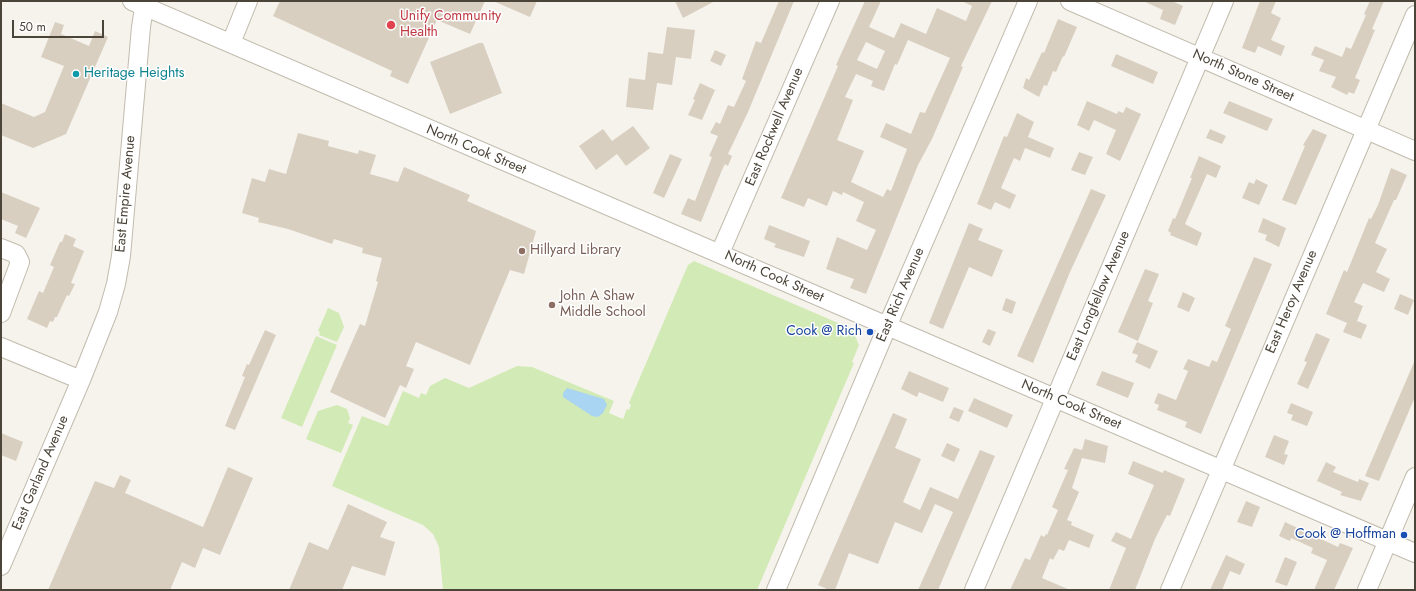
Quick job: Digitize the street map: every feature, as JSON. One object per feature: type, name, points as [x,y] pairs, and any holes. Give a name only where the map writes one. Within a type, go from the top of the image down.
[{"type":"street","points":[[231,43],[248,1]]},
{"type":"street","name":"East Rockwell Avenue","points":[[720,253],[830,1]]},
{"type":"street","name":"East Rich Avenue","points":[[776,590],[1028,1]]},
{"type":"street","name":"North Stone Street","points":[[1070,1],[1415,151]]},
{"type":"street","name":"East Longfellow Avenue","points":[[974,590],[1224,1]]},
{"type":"street","name":"North Cook Street","points":[[140,3],[424,128],[720,253],[1055,399],[1415,553]]},
{"type":"street","name":"East Empire Avenue","points":[[81,380],[108,312],[121,256],[140,3]]},
{"type":"street","name":"East Heroy Avenue","points":[[1170,590],[1415,15]]},
{"type":"street","points":[[1,248],[16,254],[20,262],[1,313]]},
{"type":"street","points":[[1,347],[81,380]]},
{"type":"street","name":"East Garland Avenue","points":[[1,566],[81,380]]},
{"type":"street","points":[[1367,590],[1415,477]]},
{"type":"green space","points":[[694,261],[852,329],[859,345],[852,362],[854,363],[757,590],[443,590],[439,547],[433,534],[423,525],[332,486],[362,416],[388,426],[403,391],[419,398],[421,393],[426,395],[430,386],[445,378],[469,388],[517,366],[532,367],[614,401],[609,413],[623,419],[627,409],[629,410],[631,405],[629,403],[688,265]]},
{"type":"green space","points":[[328,308],[339,313],[344,327],[337,342],[319,335],[320,332],[318,331]]},
{"type":"green space","points":[[316,336],[337,345],[302,427],[281,418]]},
{"type":"green space","points":[[337,405],[347,409],[350,418],[348,423],[353,425],[341,453],[306,439],[318,411]]},
{"type":"water","points":[[567,388],[604,399],[607,405],[603,413],[598,417],[592,416],[563,397],[563,393]]},
{"type":"building","points":[[280,1],[485,1],[470,34],[437,20],[408,84],[390,76],[392,71],[273,16]]},
{"type":"building","points":[[493,1],[537,1],[530,17]]},
{"type":"building","points":[[675,1],[715,1],[683,18]]},
{"type":"building","points":[[779,1],[794,1],[748,112],[728,154],[732,156],[728,166],[725,164],[722,170],[701,222],[681,214],[688,198],[695,201],[712,157],[709,156],[718,136],[710,133],[716,122],[720,124],[728,105],[734,107],[746,81],[742,79],[756,41],[761,43]]},
{"type":"building","points":[[865,1],[881,1],[869,27],[894,38],[901,23],[926,34],[937,8],[966,21],[972,6],[962,1],[992,1],[961,66],[963,67],[932,139],[918,165],[866,294],[850,288],[854,279],[826,269],[837,237],[867,250],[876,230],[856,221],[864,202],[843,192],[842,195],[833,191],[827,206],[808,198],[804,207],[781,198],[838,66],[836,65]],"holes":[[[908,40],[950,58],[925,113],[920,112],[911,134],[886,123],[880,137],[907,149],[891,191],[887,189],[883,197],[851,182],[864,151],[837,140],[853,100],[845,97],[856,74],[873,81],[871,86],[884,91],[895,64],[897,65]],[[866,42],[885,51],[877,69],[857,60]]]},
{"type":"building","points":[[1143,1],[1172,1],[1183,6],[1175,25],[1160,19],[1163,10]]},
{"type":"building","points":[[1260,1],[1276,1],[1271,13],[1281,18],[1271,40],[1285,46],[1281,56],[1258,46],[1255,53],[1242,48]]},
{"type":"building","points":[[1370,1],[1384,1],[1372,29],[1375,30],[1355,78],[1360,80],[1354,94],[1349,92],[1347,95],[1331,87],[1336,77],[1319,71],[1324,60],[1311,55],[1315,46],[1342,57],[1346,47],[1351,49],[1366,15],[1364,14]]},
{"type":"building","points":[[1058,19],[1077,27],[1056,72],[1053,71],[1047,86],[1044,85],[1039,97],[1023,88],[1026,78],[1029,80],[1042,52],[1044,53]]},
{"type":"building","name":"Heritage Heights","points":[[55,22],[64,25],[61,34],[89,46],[95,31],[108,37],[66,134],[33,148],[1,135],[1,103],[34,117],[45,112],[64,66],[41,57]]},
{"type":"building","points":[[667,27],[695,30],[691,59],[676,57],[672,85],[657,83],[653,110],[626,107],[629,78],[645,80],[648,52],[663,54]]},
{"type":"building","points":[[479,43],[483,43],[502,93],[450,114],[430,62]]},
{"type":"building","points":[[715,50],[726,55],[721,66],[710,61]]},
{"type":"building","points":[[1116,54],[1158,72],[1153,84],[1111,66]]},
{"type":"building","points":[[700,83],[715,90],[702,120],[688,115],[695,100],[693,99]]},
{"type":"building","points":[[1087,101],[1117,114],[1118,111],[1123,113],[1126,107],[1141,114],[1120,161],[1106,154],[1116,130],[1094,120],[1089,131],[1077,125]]},
{"type":"building","points":[[1229,101],[1273,119],[1267,131],[1223,113]]},
{"type":"building","points":[[1017,113],[1034,122],[1028,137],[1054,148],[1050,158],[1025,148],[1020,161],[1014,158],[1001,188],[1016,195],[1010,209],[995,202],[991,210],[977,204],[1004,136],[1007,137]]},
{"type":"building","points":[[633,126],[650,148],[626,166],[617,154],[596,170],[579,146],[603,129],[612,141]]},
{"type":"building","points":[[1210,129],[1226,136],[1222,144],[1206,138]]},
{"type":"building","points":[[1313,129],[1327,135],[1296,205],[1282,200],[1305,146],[1303,145]]},
{"type":"building","points":[[298,133],[329,141],[328,146],[358,154],[359,150],[376,155],[370,174],[398,182],[404,167],[470,195],[467,201],[536,231],[524,274],[510,270],[470,365],[416,342],[406,366],[414,369],[406,388],[400,385],[385,418],[330,392],[360,324],[365,326],[378,282],[376,281],[382,258],[362,253],[363,248],[334,239],[332,244],[288,229],[258,222],[259,218],[242,213],[252,178],[265,182],[269,169],[286,174]]},
{"type":"building","points":[[1079,152],[1093,157],[1085,175],[1071,170]]},
{"type":"building","points":[[670,154],[682,159],[664,198],[653,193]]},
{"type":"building","points":[[1199,156],[1221,166],[1216,178],[1207,174],[1185,224],[1202,233],[1197,246],[1170,235],[1171,233],[1168,231],[1173,218],[1175,219],[1192,178],[1190,178]]},
{"type":"building","points":[[1391,168],[1407,175],[1375,243],[1387,249],[1376,272],[1390,279],[1384,292],[1363,283],[1354,302],[1363,306],[1357,321],[1367,325],[1361,339],[1343,332],[1347,323],[1326,314],[1344,270],[1347,272],[1369,218],[1371,219],[1378,205]]},
{"type":"building","points":[[1256,179],[1268,185],[1259,205],[1242,198],[1249,182],[1254,184]]},
{"type":"building","points":[[1091,189],[1106,195],[1070,272],[1033,363],[1017,356]]},
{"type":"building","points":[[1,192],[40,208],[26,238],[15,233],[18,226],[1,219]]},
{"type":"building","points":[[1263,218],[1286,228],[1279,247],[1265,240],[1267,235],[1258,232]]},
{"type":"building","points":[[969,223],[983,229],[978,240],[1003,250],[992,277],[969,267],[943,329],[929,323]]},
{"type":"building","points":[[769,225],[810,241],[804,257],[774,247],[776,244],[764,239]]},
{"type":"building","points":[[65,234],[76,239],[73,246],[84,251],[71,283],[75,284],[69,296],[67,295],[57,317],[55,317],[53,322],[50,321],[47,328],[27,319],[39,291],[43,293],[54,267],[50,265]]},
{"type":"building","points":[[1254,257],[1272,264],[1201,434],[1185,427],[1187,422],[1157,410],[1159,405],[1154,403],[1158,393],[1176,400],[1188,371],[1183,369],[1188,359],[1209,367],[1212,360],[1217,362],[1231,329],[1225,326]]},
{"type":"building","points":[[1145,269],[1159,274],[1148,301],[1153,303],[1138,341],[1118,332]]},
{"type":"building","points":[[1183,292],[1195,298],[1189,312],[1177,307]]},
{"type":"building","points":[[1400,294],[1414,300],[1408,315],[1394,309]]},
{"type":"building","points":[[1006,298],[1016,302],[1012,314],[1002,310]]},
{"type":"building","points":[[988,329],[996,332],[990,346],[982,342]]},
{"type":"building","points":[[265,330],[276,335],[235,430],[225,426],[245,377],[242,376],[247,364],[249,365]]},
{"type":"building","points":[[1316,333],[1330,339],[1308,389],[1297,384],[1307,362],[1304,361]]},
{"type":"building","points":[[1137,342],[1158,351],[1150,369],[1135,362],[1138,355],[1132,353]]},
{"type":"building","points":[[1415,360],[1415,397],[1379,481],[1365,476]]},
{"type":"building","points":[[909,371],[949,388],[943,402],[919,392],[917,397],[901,389]]},
{"type":"building","points":[[1102,371],[1134,383],[1128,398],[1096,385]]},
{"type":"building","points":[[974,398],[1013,415],[1007,428],[968,411]]},
{"type":"building","points":[[1291,403],[1313,412],[1307,426],[1291,420],[1293,415],[1287,413]]},
{"type":"building","points":[[954,407],[964,411],[959,422],[949,418]]},
{"type":"building","points":[[893,413],[907,419],[895,448],[921,459],[903,502],[920,510],[930,487],[958,499],[980,450],[995,456],[938,590],[918,590],[953,512],[935,504],[922,533],[895,522],[878,564],[849,553],[835,590],[829,590],[818,585]]},
{"type":"building","points":[[1,433],[23,442],[16,461],[1,455]]},
{"type":"building","points":[[1274,435],[1289,441],[1284,454],[1288,455],[1284,465],[1265,457]]},
{"type":"building","points":[[1085,439],[1108,446],[1105,463],[1082,458],[1072,488],[1079,492],[1067,520],[1072,522],[1071,525],[1094,535],[1089,548],[1069,540],[1064,551],[1059,549],[1053,560],[1050,558],[1042,578],[1070,590],[1010,590],[1025,558],[1030,560],[1041,535],[1044,537],[1046,534],[1047,535],[1058,510],[1052,507],[1068,470],[1064,469],[1074,448],[1082,450]]},
{"type":"building","points":[[947,443],[960,449],[954,462],[941,456]]},
{"type":"building","points":[[1133,461],[1163,473],[1164,470],[1185,479],[1170,516],[1167,515],[1155,539],[1135,590],[1109,590],[1126,548],[1111,541],[1116,532],[1131,539],[1154,485],[1128,474]]},
{"type":"building","points":[[1326,462],[1336,467],[1333,472],[1358,482],[1359,479],[1369,483],[1361,501],[1340,495],[1342,492],[1317,481]]},
{"type":"building","points":[[228,467],[253,478],[220,555],[203,548],[195,568],[182,562],[170,590],[48,590],[95,481],[114,488],[120,475],[131,480],[125,493],[203,527]]},
{"type":"building","points":[[1246,501],[1260,507],[1252,527],[1237,522]]},
{"type":"building","points":[[348,504],[387,522],[380,537],[395,542],[385,576],[352,566],[342,590],[289,590],[309,542],[328,550]]},
{"type":"building","points":[[1285,522],[1338,547],[1340,543],[1353,548],[1334,590],[1314,590],[1327,560],[1311,553],[1313,548],[1291,538],[1290,541],[1279,536]]},
{"type":"building","points":[[1226,555],[1245,564],[1240,575],[1230,571],[1222,590],[1210,590]]},
{"type":"building","points":[[1285,557],[1297,562],[1287,586],[1275,582]]},
{"type":"place","name":"Unify Community Health","points":[[391,25]]},
{"type":"place","name":"Heritage Heights","points":[[76,74]]},
{"type":"place","name":"Hillyard Library","points":[[522,251]]},
{"type":"place","name":"John A Shaw Middle School","points":[[552,305]]},
{"type":"place","name":"Cook @ Rich","points":[[870,332]]},
{"type":"place","name":"Cook @ Hoffman","points":[[1404,535]]}]
